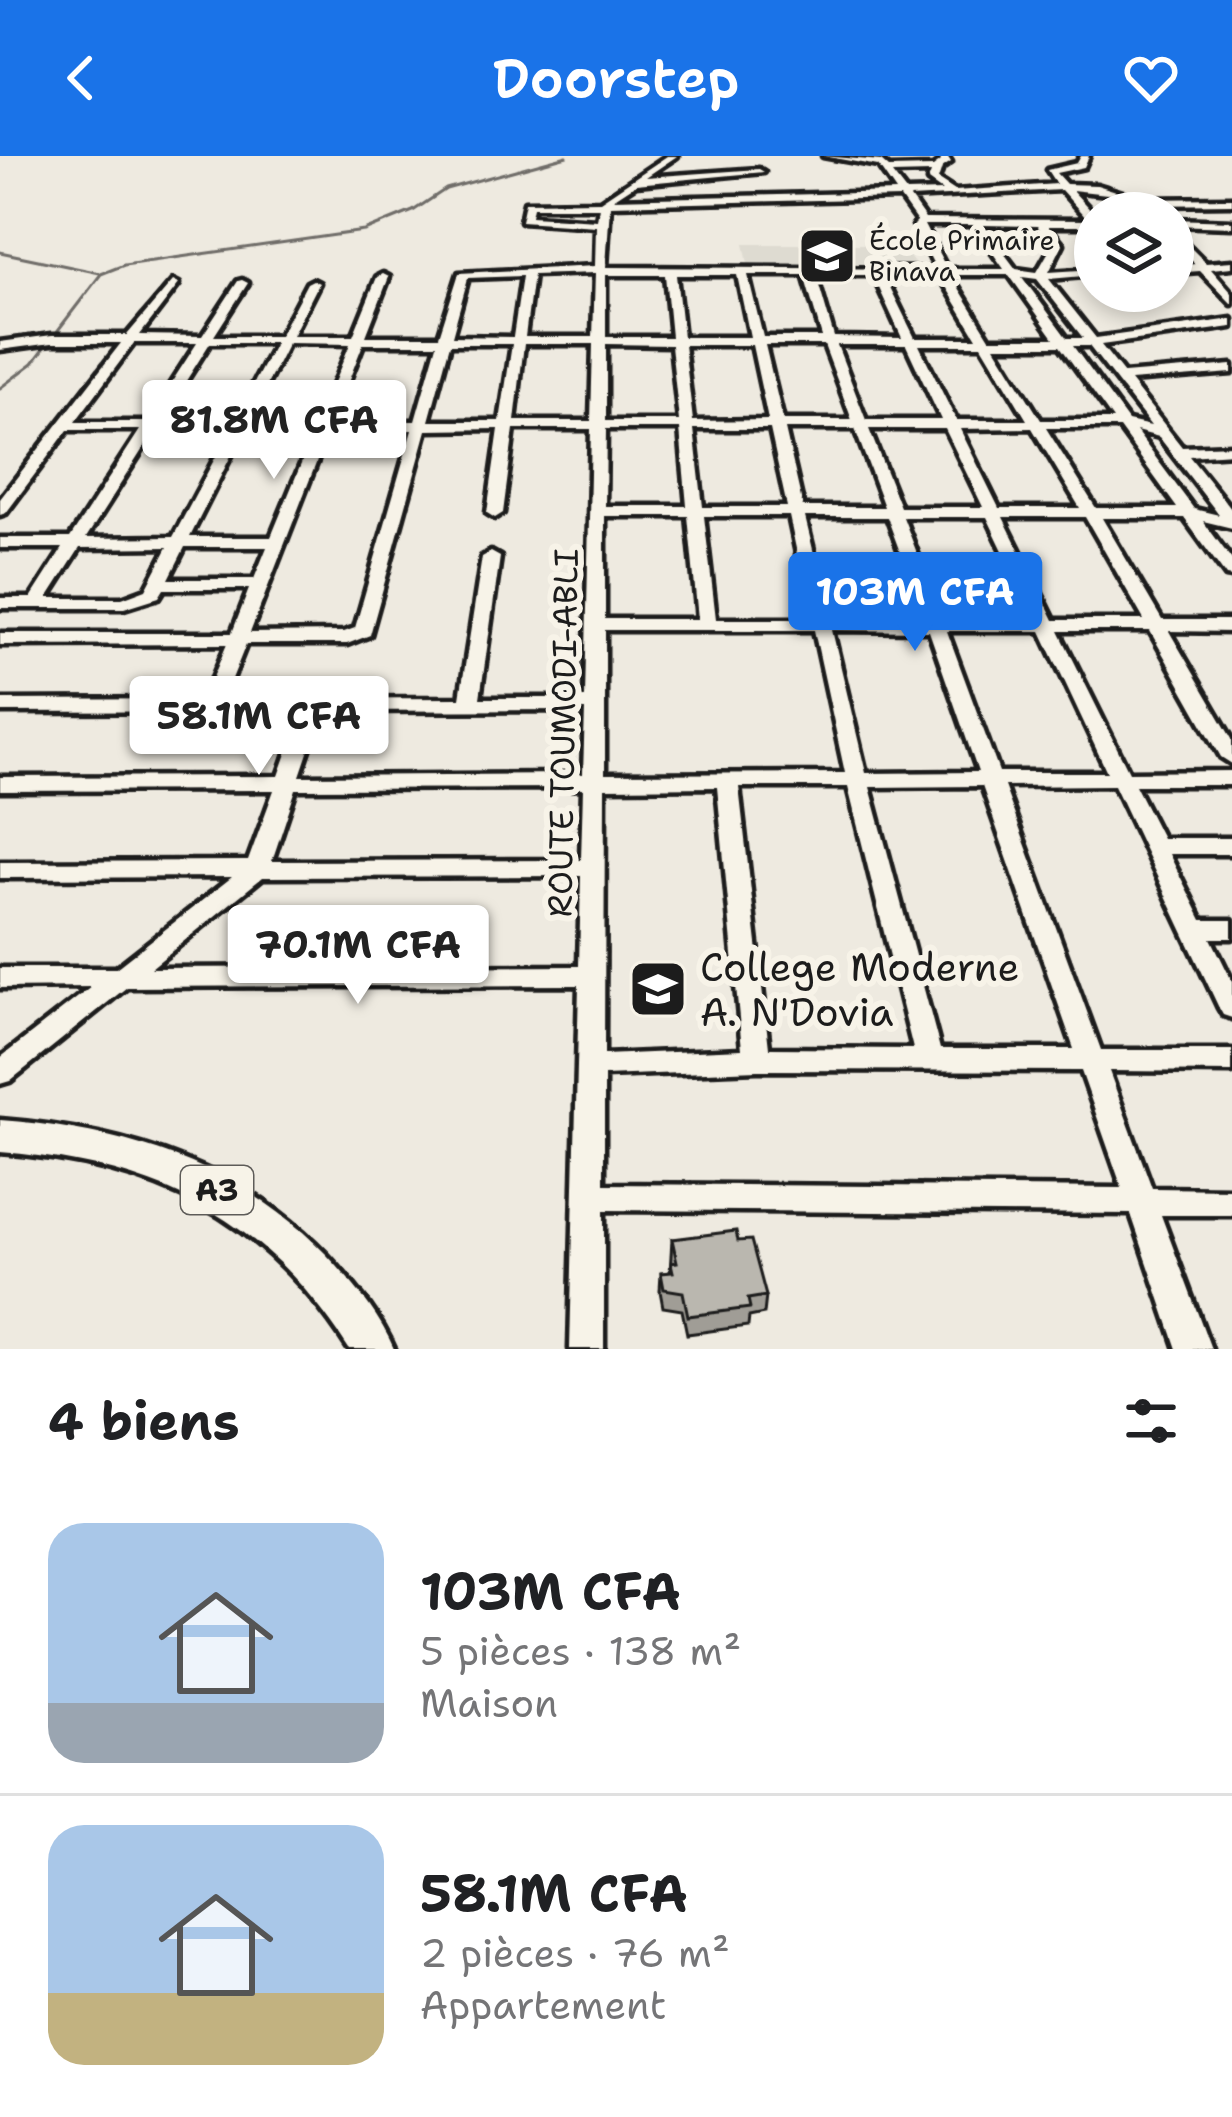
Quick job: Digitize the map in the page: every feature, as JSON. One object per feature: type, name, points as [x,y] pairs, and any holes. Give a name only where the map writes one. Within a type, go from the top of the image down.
[{"type":"main road","name":"A3","points":[[0,1136],[46,1139],[124,1155],[231,1197],[325,1274],[373,1349]]},
{"type":"street","points":[[673,156],[632,181],[603,210],[529,204],[525,219],[529,223],[603,210],[775,198],[886,195],[1074,200]]},
{"type":"street","points":[[826,156],[937,170]]},
{"type":"street","points":[[943,156],[946,162],[933,181],[952,193]]},
{"type":"street","points":[[1020,188],[1050,172],[1083,164],[1085,156]]},
{"type":"street","points":[[737,158],[759,172],[775,198]]},
{"type":"street","points":[[881,164],[923,220],[1074,223]]},
{"type":"street","points":[[632,181],[759,172]]},
{"type":"street","points":[[1050,172],[1064,185],[1062,189]]},
{"type":"street","points":[[933,197],[1020,188],[1094,192]]},
{"type":"street","points":[[1062,189],[1074,199]]},
{"type":"street","points":[[933,197],[936,208],[920,225],[943,272],[1091,513],[1232,757]]},
{"type":"street","points":[[1194,201],[1232,201]]},
{"type":"street","name":"ROUTE TOUMODI-ABLI","points":[[587,1349],[603,210]]},
{"type":"street","points":[[1194,223],[1232,224]]},
{"type":"street","points":[[976,224],[1232,572]]},
{"type":"street","points":[[1041,224],[1058,244],[1041,276]]},
{"type":"street","points":[[1194,260],[1232,300]]},
{"type":"street","points":[[1194,268],[1232,264]]},
{"type":"street","points":[[495,513],[529,271]]},
{"type":"street","points":[[0,639],[347,638],[367,628],[463,275],[529,271],[1074,274]]},
{"type":"street","points":[[670,272],[708,626]]},
{"type":"street","points":[[742,272],[857,780],[929,1060]]},
{"type":"street","points":[[809,272],[828,338],[937,628],[1194,1349]]},
{"type":"street","points":[[877,272],[989,513],[1232,1008]]},
{"type":"street","points":[[1041,276],[1232,522]]},
{"type":"street","points":[[212,705],[382,277]]},
{"type":"street","points":[[0,603],[135,602],[150,596],[313,283]]},
{"type":"street","points":[[0,510],[173,284]]},
{"type":"street","points":[[36,603],[242,284]]},
{"type":"street","points":[[0,346],[52,339],[1060,338],[1094,342],[1232,323]]},
{"type":"street","points":[[1120,378],[1232,370]]},
{"type":"street","points":[[66,426],[1124,424],[1161,433]]},
{"type":"street","points":[[1177,452],[1232,448]]},
{"type":"street","points":[[600,511],[1192,513],[1232,522]]},
{"type":"street","points":[[0,543],[278,542]]},
{"type":"street","points":[[469,704],[491,557]]},
{"type":"street","points":[[160,584],[262,584]]},
{"type":"street","points":[[598,624],[1232,626]]},
{"type":"street","points":[[0,1073],[257,869],[314,704]]},
{"type":"street","points":[[0,706],[595,704]]},
{"type":"street","points":[[0,784],[1232,778]]},
{"type":"street","points":[[727,781],[757,1060]]},
{"type":"street","points":[[1151,846],[1232,846]]},
{"type":"street","points":[[0,870],[592,868]]},
{"type":"street","points":[[1195,929],[1232,929]]},
{"type":"street","points":[[0,978],[592,975]]},
{"type":"street","points":[[592,1066],[757,1060],[1232,1061]]},
{"type":"street","points":[[591,1197],[1232,1202]]},
{"type":"shaded area","name":"École Primaire Binava","points":[[744,244],[899,244],[917,267],[749,268]]},
{"type":"building","points":[[736,1231],[738,1241],[751,1240],[766,1296],[748,1299],[750,1308],[688,1316],[683,1292],[664,1289],[661,1273],[673,1272],[671,1263],[677,1262],[672,1239]]},
{"type":"waterway","points":[[0,388],[33,363],[101,274],[124,265],[364,231],[413,211],[446,189],[567,156]]},
{"type":"waterway","points":[[0,252],[100,273]]},
{"type":"place","name":"École Primaire Binava","points":[[827,256]]},
{"type":"place","name":"College Moderne A. N'Dovia","points":[[658,989]]}]
